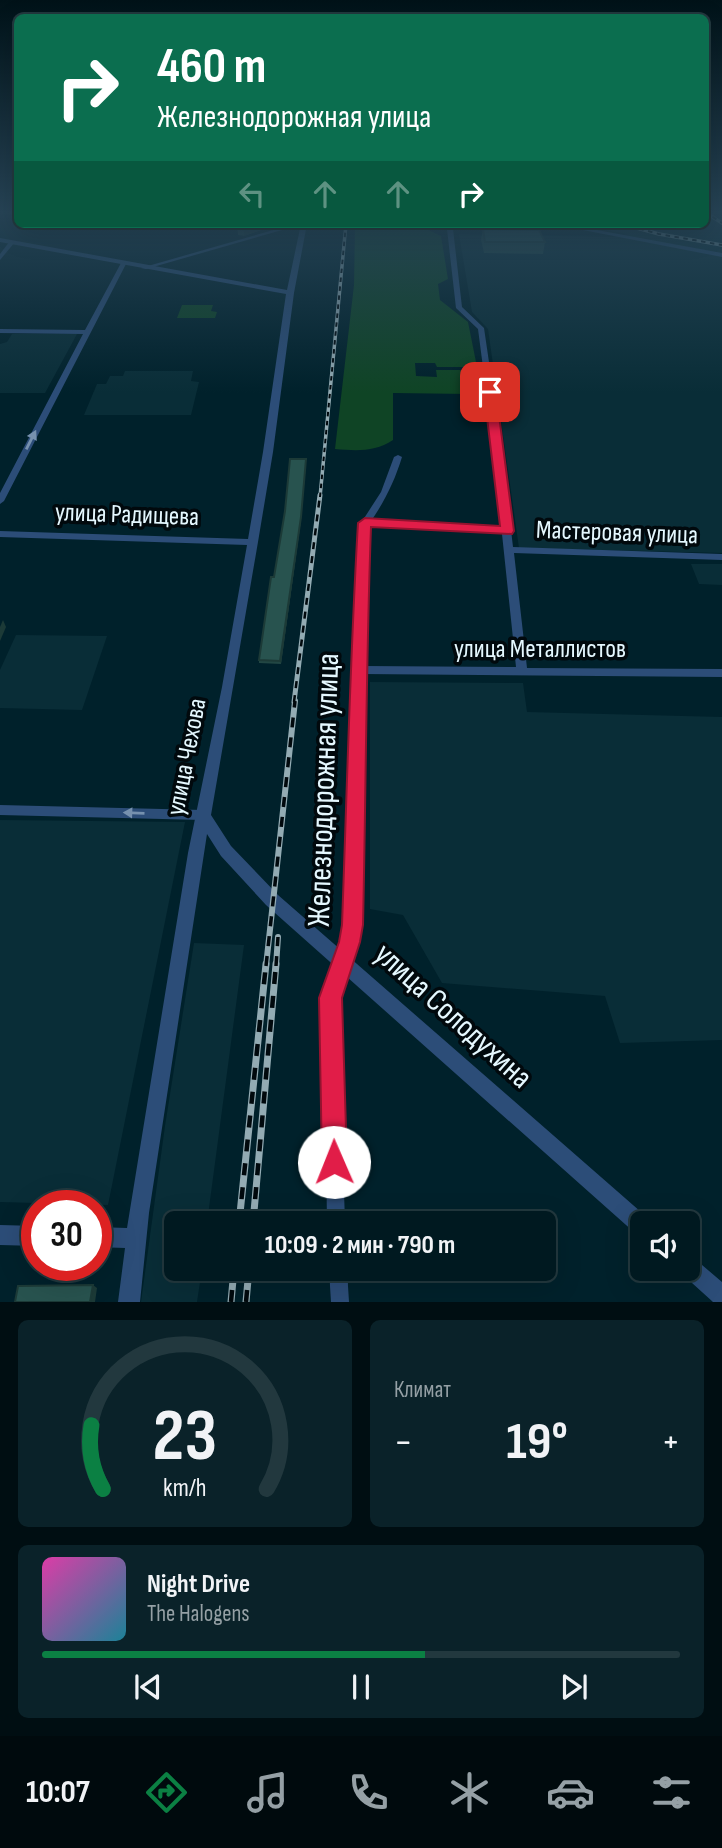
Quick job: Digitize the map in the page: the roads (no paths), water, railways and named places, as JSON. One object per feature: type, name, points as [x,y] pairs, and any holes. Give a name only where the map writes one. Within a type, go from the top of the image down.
[{"type":"street","points":[[0,501],[119,272]]},
{"type":"street","points":[[166,272],[290,293]]},
{"type":"street","name":"улица Чехова","points":[[129,1302],[196,853],[253,541],[294,272]]},
{"type":"street","points":[[455,272],[459,308],[481,328],[510,550],[522,671]]},
{"type":"street","points":[[0,331],[87,331]]},
{"type":"street","name":"Железнодорожная улица","points":[[336,1211],[331,998],[352,925],[358,728],[357,670],[365,523],[379,501],[397,457]]},
{"type":"street","points":[[365,523],[507,531]]},
{"type":"street","name":"улица Радищева","points":[[0,534],[253,541]]},
{"type":"street","name":"Мастеровая улица","points":[[510,550],[722,557]]},
{"type":"street","name":"улица Металлистов","points":[[357,670],[722,673]]},
{"type":"street","points":[[0,810],[203,815]]},
{"type":"street","name":"улица Солодухина","points":[[203,815],[226,851],[272,900],[630,1215]]},
{"type":"street","points":[[196,853],[210,846],[226,851]]},
{"type":"street","points":[[0,1235],[21,1236]]},
{"type":"street","points":[[112,1237],[137,1238]]},
{"type":"street","points":[[700,1277],[722,1296]]},
{"type":"street","points":[[339,1281],[340,1302]]},
{"type":"railway","points":[[320,497],[341,272]]},
{"type":"railway","points":[[294,702],[320,495]]},
{"type":"railway","points":[[266,966],[295,701]]},
{"type":"railway","points":[[276,966],[278,937]]},
{"type":"railway","points":[[240,1211],[266,964]]},
{"type":"railway","points":[[254,1211],[276,964]]},
{"type":"railway","points":[[231,1302],[233,1281]]},
{"type":"railway","points":[[246,1302],[248,1281]]}]
